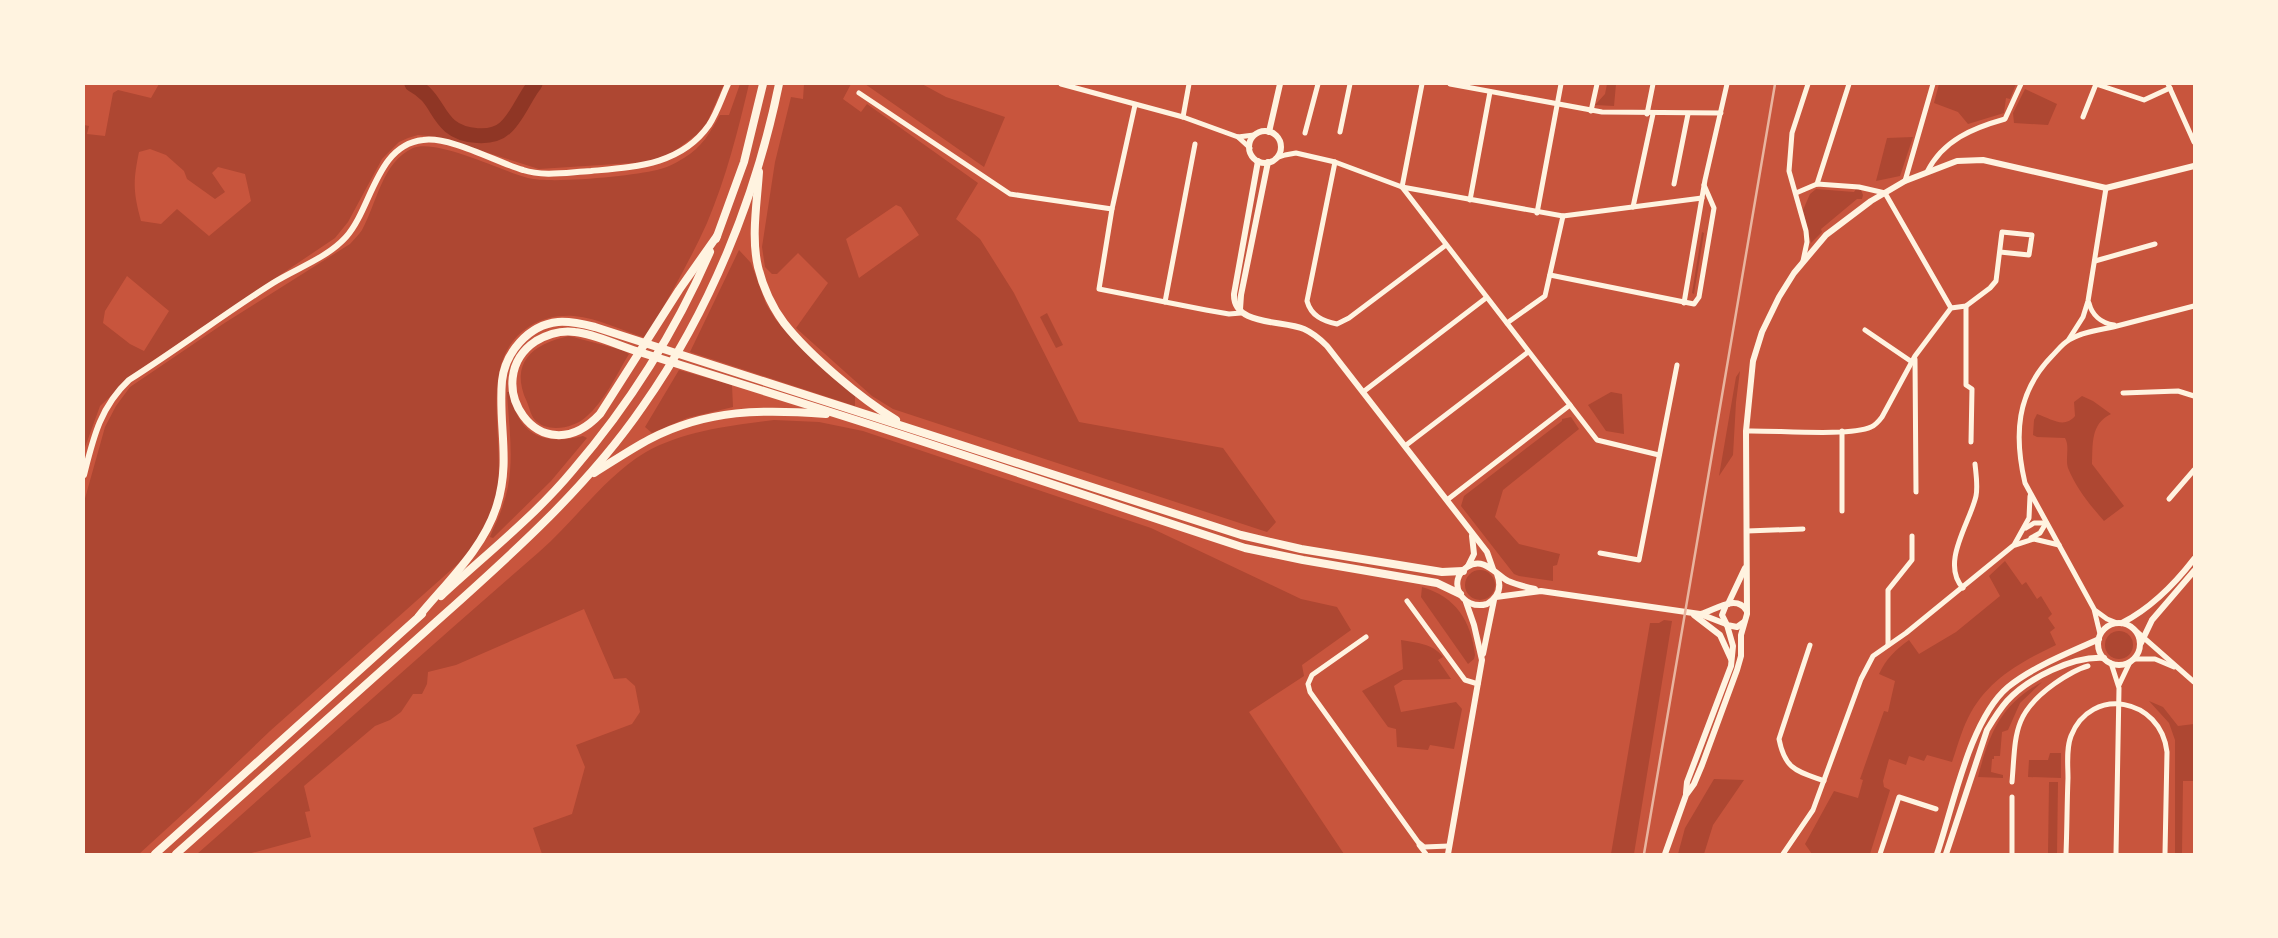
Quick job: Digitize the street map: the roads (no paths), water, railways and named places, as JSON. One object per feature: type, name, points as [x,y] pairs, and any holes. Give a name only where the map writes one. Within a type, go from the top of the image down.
[{"type":"highway","points":[[155,854],[533,512],[573,471],[632,394],[680,313],[717,236],[744,162],[763,84]]},
{"type":"highway","points":[[176,854],[483,580],[544,522],[586,478],[644,405],[684,339],[730,242],[760,160],[779,84]]},
{"type":"highway","points":[[760,160],[756,250],[762,281],[772,303],[784,323],[830,369],[881,411],[909,427]]},
{"type":"highway","points":[[717,236],[679,290],[600,414],[590,424],[574,433],[558,436],[540,432],[522,417],[513,390],[514,370],[524,351],[538,340],[552,333],[575,332],[630,349],[699,371],[840,415],[1245,548],[1437,583],[1460,594]]},
{"type":"highway","points":[[419,616],[478,545],[487,531],[497,506],[505,471],[502,380],[507,362],[514,349],[536,330],[556,322],[587,325],[634,339],[1241,535],[1301,549],[1431,570],[1465,569]]},
{"type":"highway","points":[[586,478],[649,440],[705,418],[767,410],[840,415]]},
{"type":"street","points":[[84,475],[94,434],[102,414],[117,391],[129,380],[217,320],[345,239],[355,226],[382,171],[403,146],[422,140],[440,141],[520,169],[542,173],[600,170],[656,163],[682,152],[702,134],[712,120],[728,84]]},
{"type":"street","points":[[1061,84],[1183,117],[1238,137],[1250,148]]},
{"type":"street","points":[[1183,117],[1189,84]]},
{"type":"street","points":[[1269,132],[1280,84]]},
{"type":"street","points":[[1305,133],[1318,84]]},
{"type":"street","points":[[1340,132],[1350,84]]},
{"type":"street","points":[[1422,84],[1402,187],[1486,298],[1598,440],[1659,455]]},
{"type":"street","points":[[1450,84],[1591,111],[1650,114],[1721,113]]},
{"type":"street","points":[[1537,213],[1561,84]]},
{"type":"street","points":[[1591,111],[1597,84]]},
{"type":"street","points":[[1632,207],[1650,114],[1652,84]]},
{"type":"street","points":[[1684,303],[1704,185],[1727,84]]},
{"type":"street","points":[[1803,261],[1807,242],[1806,231],[1789,171],[1792,133],[1808,84]]},
{"type":"street","points":[[1817,184],[1849,84]]},
{"type":"street","points":[[1905,182],[1933,84]]},
{"type":"street","points":[[1927,172],[1934,158],[1948,144],[1981,126],[2005,119],[2021,84]]},
{"type":"street","points":[[2082,117],[2096,84],[2144,100],[2169,86],[2194,142]]},
{"type":"street","points":[[1470,200],[1490,92]]},
{"type":"street","points":[[859,93],[1010,194],[1112,209]]},
{"type":"street","points":[[1135,104],[1112,209],[1099,289],[1229,314],[1241,313],[1294,326],[1312,334],[1333,352],[1487,552],[1500,586],[1495,598],[1482,660],[1448,854]]},
{"type":"street","points":[[1674,184],[1688,114]]},
{"type":"street","points":[[1238,137],[1254,135],[1259,132],[1269,132],[1277,136],[1281,146],[1276,158]]},
{"type":"street","points":[[1254,135],[1250,148],[1251,154],[1258,161],[1268,162],[1285,154],[1296,153],[1335,162],[1402,187],[1537,213],[1563,216],[1702,198]]},
{"type":"street","points":[[1165,302],[1195,144]]},
{"type":"street","points":[[1686,794],[1694,784],[1730,692],[1741,656],[1741,635],[1746,610],[1746,431],[1750,378],[1762,332],[1779,296],[1803,261],[1836,225],[1857,209],[1905,182],[1957,161],[1976,159],[2106,188],[2194,166]]},
{"type":"street","points":[[1241,313],[1235,303],[1234,294],[1258,161]]},
{"type":"street","points":[[1241,313],[1239,302],[1268,162]]},
{"type":"street","points":[[1335,162],[1307,301],[1309,308],[1318,318],[1337,324],[1349,318],[1446,245]]},
{"type":"street","points":[[1796,193],[1817,184],[1859,187],[1885,193],[1951,308]]},
{"type":"street","points":[[1550,275],[1694,304],[1699,297],[1714,208],[1704,185]]},
{"type":"street","points":[[2106,188],[2096,261],[2083,317],[2068,340],[2046,362],[2031,384],[2022,408],[2018,436],[2020,463],[2030,493],[2094,609],[2101,616],[2135,630],[2194,682]]},
{"type":"street","points":[[1507,323],[1545,296],[1563,216]]},
{"type":"street","points":[[1746,431],[1842,431],[1867,428],[1879,421],[1915,356],[1951,308],[1966,306],[1990,288],[1996,281],[2002,232],[2032,236],[2029,254],[2000,252]]},
{"type":"street","points":[[2096,261],[2155,244]]},
{"type":"street","points":[[1363,392],[1486,298]]},
{"type":"street","points":[[2088,301],[2092,313],[2107,324],[2124,324]]},
{"type":"street","points":[[1966,306],[1966,385],[1972,389],[1970,442]]},
{"type":"street","points":[[2068,340],[2194,306]]},
{"type":"street","points":[[1865,330],[1912,362]]},
{"type":"street","points":[[1405,446],[1528,352]]},
{"type":"street","points":[[1915,356],[1916,492]]},
{"type":"street","points":[[1600,553],[1639,560],[1677,365]]},
{"type":"street","points":[[2123,393],[2178,391],[2194,396]]},
{"type":"street","points":[[1447,500],[1570,405]]},
{"type":"street","points":[[1842,431],[1842,512]]},
{"type":"street","points":[[1963,588],[1956,578],[1953,564],[1976,494],[1975,464]]},
{"type":"street","points":[[2169,499],[2194,470]]},
{"type":"street","points":[[1783,854],[1813,810],[1860,679],[1873,656],[1963,588],[2014,545],[2029,518],[2030,493]]},
{"type":"street","points":[[2023,531],[2034,523],[2046,523]]},
{"type":"street","points":[[2014,545],[2040,533],[2046,523]]},
{"type":"street","points":[[1747,531],[1803,529]]},
{"type":"street","points":[[1472,533],[1474,554],[1458,582],[1460,594],[1466,602],[1474,625],[1482,660]]},
{"type":"street","points":[[1888,645],[1888,590],[1912,560],[1912,536]]},
{"type":"street","points":[[2028,540],[2044,541],[2059,545]]},
{"type":"street","points":[[1937,854],[1977,730],[1997,699],[2006,689],[2024,676],[2100,637],[2107,626],[2137,615],[2152,604],[2194,560]]},
{"type":"street","points":[[1465,569],[1482,564],[1520,586],[1540,591],[1700,614],[1726,625],[1738,627],[1744,622]]},
{"type":"street","points":[[1665,854],[1686,794],[1687,782],[1732,662],[1733,646],[1722,615],[1746,565]]},
{"type":"street","points":[[2116,854],[2118,705],[2122,675],[2132,660],[2152,620],[2194,571]]},
{"type":"street","points":[[1466,602],[1475,606],[1481,606],[1495,598],[1540,591]]},
{"type":"street","points":[[1408,601],[1465,680],[1478,684]]},
{"type":"street","points":[[1700,614],[1737,603],[1746,610]]},
{"type":"street","points":[[2094,609],[2100,637],[2099,649],[2104,658],[2111,663],[2121,665],[2132,660],[2155,659],[2177,668]]},
{"type":"street","points":[[1690,613],[1720,635],[1728,648],[1732,662]]},
{"type":"street","points":[[2135,630],[2140,645]]},
{"type":"street","points":[[1366,637],[1312,675],[1308,688],[1426,854]]},
{"type":"street","points":[[1810,645],[1779,739],[1782,754],[1787,764],[1797,772],[1824,781]]},
{"type":"street","points":[[1946,854],[1987,730],[1997,713],[2012,696],[2041,677],[2078,659],[2104,658]]},
{"type":"street","points":[[2111,663],[2119,688]]},
{"type":"street","points":[[2012,782],[2017,732],[2026,710],[2062,678],[2088,666]]},
{"type":"street","points":[[2066,854],[2068,752],[2071,736],[2080,720],[2092,710],[2104,706],[2118,705],[2138,708],[2156,722],[2166,743],[2166,854]]},
{"type":"street","points":[[1880,854],[1899,797],[1936,809]]},
{"type":"street","points":[[2012,797],[2012,854]]},
{"type":"street","points":[[1418,842],[1424,847],[1449,846]]},
{"type":"waterway","points":[[412,84],[426,94],[450,126],[462,133],[478,136],[493,134],[505,128],[513,119],[535,84]]},
{"type":"railway","points":[[1644,854],[1775,84]]}]
